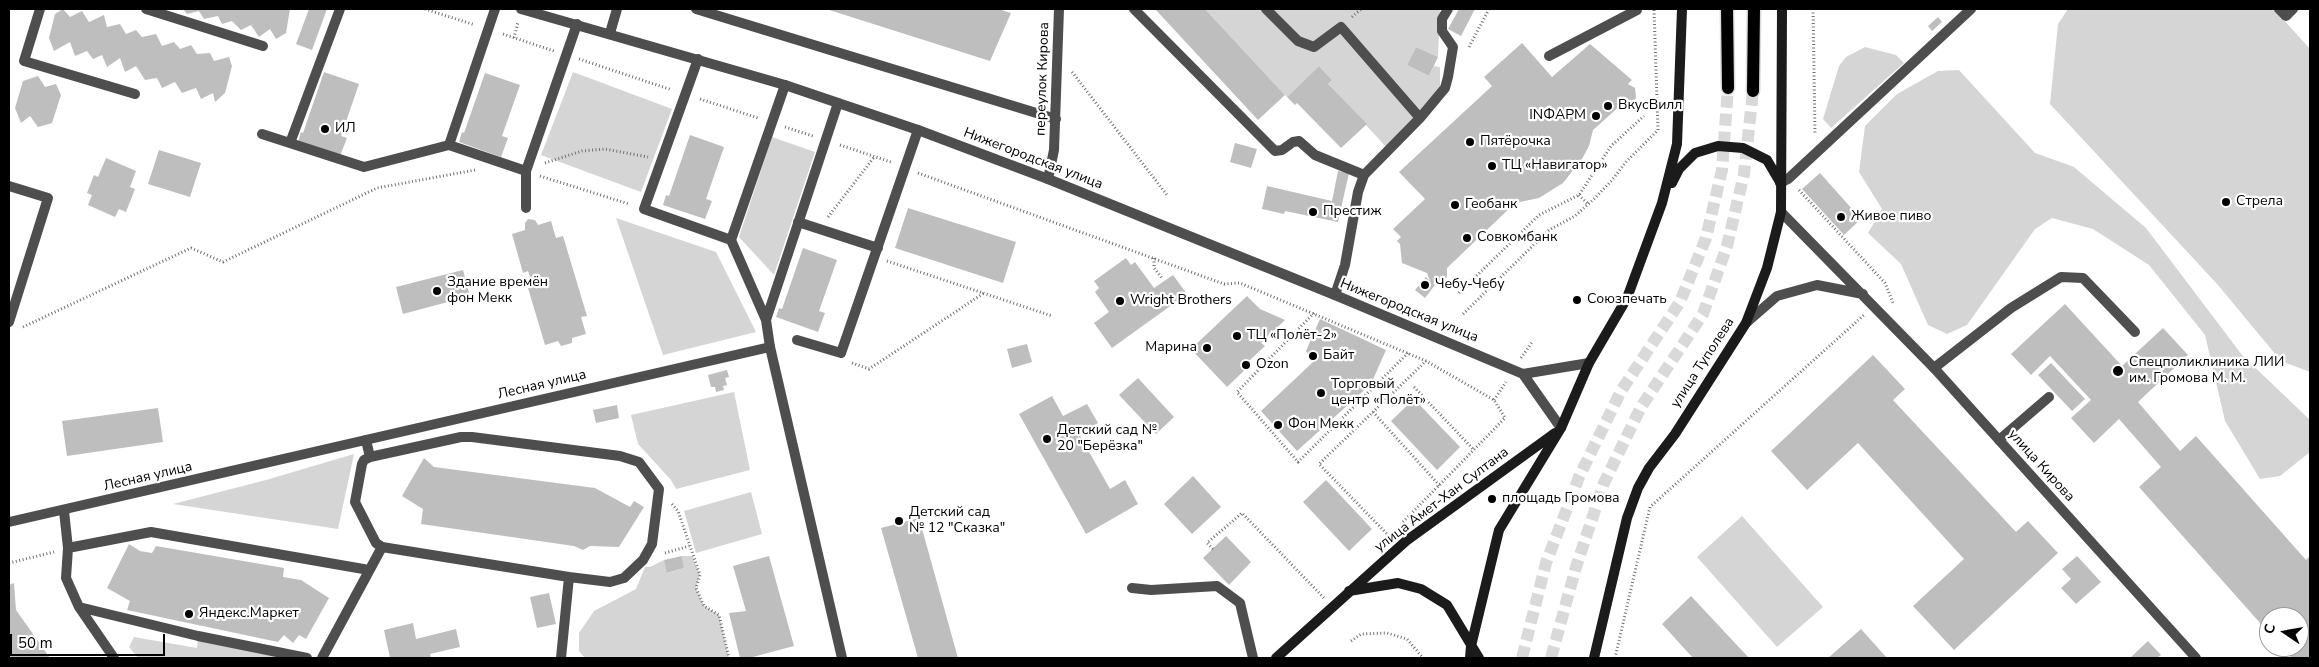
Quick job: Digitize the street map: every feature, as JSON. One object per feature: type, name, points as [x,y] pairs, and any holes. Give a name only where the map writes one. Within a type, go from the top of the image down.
[{"type":"main road","points":[[1662,203],[1677,144],[1682,9]]},
{"type":"main road","points":[[1728,9],[1728,88]]},
{"type":"main road","points":[[1753,92],[1754,9]]},
{"type":"main road","name":"улица Туполева","points":[[1595,654],[1626,518],[1649,468],[1675,434],[1746,323],[1767,268],[1781,212],[1782,9]]},
{"type":"main road","points":[[1470,658],[1471,646],[1499,530],[1561,428],[1589,364],[1627,298],[1662,203],[1678,169],[1695,153],[1718,146],[1743,148],[1767,160],[1780,183]]},
{"type":"main road","name":"улица Амет-Хан Султана","points":[[1276,658],[1348,591],[1406,541],[1561,428]]},
{"type":"main road","points":[[1348,591],[1398,583],[1421,589],[1447,605],[1479,658]]},
{"type":"main road","points":[[1587,658],[1595,654]]},
{"type":"street","points":[[40,9],[24,61],[136,94]]},
{"type":"street","points":[[146,9],[263,46]]},
{"type":"street","points":[[290,143],[340,9]]},
{"type":"street","points":[[449,146],[490,30],[495,9]]},
{"type":"street","name":"Нижегородская улица","points":[[521,9],[610,33],[785,85],[918,130],[1048,179],[1335,295],[1522,374]]},
{"type":"street","points":[[610,33],[617,9]]},
{"type":"street","points":[[696,9],[1056,119]]},
{"type":"street","name":"переулок Кирова","points":[[1048,179],[1054,150],[1059,9]]},
{"type":"street","points":[[1134,9],[1275,151],[1282,150],[1293,142],[1299,141],[1304,143],[1316,155],[1364,175]]},
{"type":"street","points":[[1266,9],[1298,41],[1314,47],[1340,27],[1420,118]]},
{"type":"street","points":[[1335,295],[1345,265],[1358,192],[1364,175],[1420,118],[1445,88],[1452,46],[1442,31],[1442,19],[1448,9]]},
{"type":"street","points":[[1780,183],[1971,9]]},
{"type":"street","points":[[2279,9],[2286,16],[2293,9]]},
{"type":"street","points":[[1549,56],[1637,10]]},
{"type":"street","points":[[526,208],[526,171],[577,24]]},
{"type":"street","points":[[698,59],[644,209],[731,240]]},
{"type":"street","points":[[785,85],[731,240],[766,320],[770,347],[842,658]]},
{"type":"street","points":[[766,320],[838,103]]},
{"type":"street","points":[[797,340],[841,353],[918,130]]},
{"type":"street","points":[[262,134],[364,167],[449,146],[526,171]]},
{"type":"street","points":[[9,186],[48,198],[9,322]]},
{"type":"street","name":"улица Кирова","points":[[1781,212],[1864,294],[1934,368],[2196,658]]},
{"type":"street","points":[[798,222],[876,253]]},
{"type":"street","points":[[1934,368],[2011,308],[2061,277],[2083,278],[2135,332]]},
{"type":"street","points":[[1746,323],[1777,296],[1816,285],[1864,294]]},
{"type":"street","name":"Лесная улица","points":[[9,522],[64,511],[770,347]]},
{"type":"street","points":[[1561,428],[1522,374],[1589,364]]},
{"type":"street","points":[[1999,440],[2048,397]]},
{"type":"street","points":[[461,437],[620,456],[639,462],[660,489],[652,544],[634,570],[624,578],[610,582],[382,547],[376,543],[355,502],[364,460],[370,457],[461,437]]},
{"type":"street","points":[[366,440],[370,457]]},
{"type":"street","points":[[64,511],[68,548],[66,578],[79,607],[114,658]]},
{"type":"street","points":[[68,548],[151,532],[369,570]]},
{"type":"street","points":[[322,658],[382,547]]},
{"type":"street","points":[[561,658],[568,577]]},
{"type":"street","points":[[1132,588],[1151,590],[1218,586],[1240,603],[1253,658]]},
{"type":"street","points":[[79,607],[198,636],[308,658]]},
{"type":"path","points":[[425,9],[874,156],[1224,284],[1240,283],[1426,361],[1494,400],[1505,418],[1382,543]]},
{"type":"path","points":[[1463,314],[1549,230],[1575,216],[1588,204],[1658,130],[1654,9]]},
{"type":"path","points":[[1813,9],[1815,153]]},
{"type":"path","points":[[1058,54],[1167,194]]},
{"type":"path","points":[[1459,293],[1539,215],[1579,195],[1611,146],[1644,116]]},
{"type":"path","points":[[526,171],[552,160],[582,151],[605,149],[629,152],[662,162]]},
{"type":"path","points":[[798,222],[821,221],[828,217],[874,156]]},
{"type":"path","points":[[17,330],[191,248],[223,262],[377,188],[479,170]]},
{"type":"path","points":[[526,171],[644,209]]},
{"type":"path","points":[[1796,188],[1885,283],[1894,306]]},
{"type":"path","points":[[1579,195],[1588,204]]},
{"type":"path","points":[[876,253],[1052,316]]},
{"type":"path","points":[[1154,258],[1154,268],[1162,278]]},
{"type":"path","points":[[1614,658],[1650,507],[1866,313]]},
{"type":"path","points":[[1314,314],[1237,392],[1298,462],[1408,353]]},
{"type":"path","points":[[1389,536],[1319,464],[1426,361]]},
{"type":"path","points":[[1414,387],[1474,450]]},
{"type":"path","points":[[1374,412],[1440,486]]},
{"type":"path","points":[[660,489],[678,511],[700,575],[696,588],[704,606],[719,615],[730,658]]},
{"type":"path","points":[[1213,549],[1207,543],[1242,513],[1324,598]]},
{"type":"path","points":[[9,563],[68,548]]},
{"type":"path","points":[[1320,602],[1328,594]]},
{"type":"path","points":[[1351,641],[1361,634],[1387,634],[1407,639],[1423,658]]},
{"type":"shaded area","points":[[1205,9],[1440,9],[1438,57],[1416,47],[1407,65],[1429,76],[1434,66],[1440,67],[1440,93],[1389,150],[1328,84],[1332,80],[1319,66],[1287,97]]},
{"type":"shaded area","name":"Стрела","points":[[2068,9],[2274,9],[2310,49],[2310,372],[2281,361],[2218,285],[2050,104],[2058,24]]},
{"type":"shaded area","points":[[1865,47],[1896,55],[1904,63],[1831,128],[1823,119],[1839,66],[1846,57]]},
{"type":"shaded area","points":[[1959,70],[2035,153],[2074,167],[2146,228],[2242,355],[2310,420],[2310,452],[2280,476],[2260,479],[2225,421],[2205,335],[2149,265],[2093,229],[2052,218],[2035,229],[1967,325],[1947,334],[1928,325],[1901,264],[1868,233],[1882,209],[1859,172],[1865,126],[1897,94],[1938,71]]},
{"type":"shaded area","points":[[573,72],[672,109],[641,192],[541,155]]},
{"type":"shaded area","points":[[772,137],[815,152],[774,275],[739,237]]},
{"type":"shaded area","points":[[616,218],[716,252],[756,332],[663,355]]},
{"type":"shaded area","points":[[734,392],[750,470],[676,489],[671,480],[638,444],[631,415]]},
{"type":"shaded area","points":[[354,454],[338,529],[173,504],[266,480]]},
{"type":"shaded area","points":[[751,492],[762,534],[696,553],[684,511]]},
{"type":"shaded area","points":[[1742,516],[1823,607],[1777,647],[1697,557]]},
{"type":"shaded area","points":[[682,556],[692,556],[700,575],[696,588],[704,606],[719,615],[729,658],[585,658],[579,651],[579,633],[594,611],[636,589],[645,567],[650,567],[664,560],[668,573],[684,568]]},
{"type":"shaded area","points":[[198,636],[291,658],[138,658],[129,647],[134,637],[197,648]]},
{"type":"building","points":[[63,9],[70,17],[82,11],[89,22],[104,15],[107,27],[120,24],[126,34],[136,30],[142,37],[156,34],[162,46],[174,42],[180,49],[191,45],[197,54],[210,53],[214,61],[229,57],[232,66],[225,93],[215,102],[213,93],[201,99],[196,88],[182,93],[175,82],[162,88],[157,78],[145,80],[136,66],[125,72],[120,58],[107,67],[102,55],[93,59],[87,51],[75,56],[70,42],[54,51],[49,38],[55,14]]},
{"type":"building","points":[[183,9],[290,9],[286,33],[276,39],[270,29],[259,37],[251,25],[241,30],[232,21],[222,24],[218,16],[204,19],[199,11],[187,14]]},
{"type":"building","points":[[309,9],[327,9],[312,50],[296,44]]},
{"type":"building","points":[[826,9],[998,9],[1011,13],[990,61]]},
{"type":"building","points":[[1155,9],[1205,9],[1285,95],[1258,120]]},
{"type":"building","points":[[1459,9],[1475,9],[1461,36],[1448,29]]},
{"type":"building","points":[[1938,17],[1942,22],[1932,31],[1928,26]]},
{"type":"building","name":"ТЦ «Навигатор»","points":[[1522,43],[1552,77],[1590,44],[1632,80],[1628,84],[1635,88],[1636,98],[1631,104],[1622,104],[1593,130],[1589,146],[1582,159],[1563,183],[1539,198],[1515,203],[1447,268],[1447,276],[1444,283],[1433,283],[1435,285],[1425,298],[1415,290],[1426,277],[1430,281],[1427,273],[1402,263],[1400,244],[1397,241],[1401,237],[1393,229],[1425,199],[1399,172],[1492,86],[1484,77]]},
{"type":"building","points":[[1416,47],[1438,57],[1429,76],[1407,65]]},
{"type":"building","points":[[1319,66],[1332,80],[1328,84],[1367,124],[1341,148],[1297,103],[1295,105],[1287,97]]},
{"type":"building","points":[[324,72],[359,84],[341,136],[347,138],[340,156],[298,142],[301,132],[303,133]]},
{"type":"building","points":[[485,73],[520,85],[502,136],[508,138],[501,157],[459,142],[462,132],[464,133]]},
{"type":"building","points":[[38,76],[45,87],[56,84],[61,95],[52,123],[38,127],[30,116],[21,123],[15,108],[23,81]]},
{"type":"building","points":[[690,135],[724,147],[706,199],[712,201],[705,219],[663,205],[666,195],[669,196]]},
{"type":"building","points":[[1235,143],[1257,149],[1251,168],[1230,162]]},
{"type":"building","points":[[159,150],[201,163],[190,197],[148,184]]},
{"type":"building","points":[[106,158],[136,171],[130,187],[135,189],[126,212],[119,209],[115,217],[88,205],[92,195],[87,193],[94,175],[98,177]]},
{"type":"building","points":[[1338,171],[1349,173],[1338,222],[1285,211],[1284,214],[1262,209],[1267,186],[1332,201]]},
{"type":"building","points":[[1820,173],[1861,219],[1844,235],[1802,189]]},
{"type":"building","points":[[908,208],[1016,242],[1003,283],[895,248]]},
{"type":"building","points":[[528,219],[535,220],[538,225],[551,221],[556,238],[563,236],[587,316],[581,317],[586,334],[572,338],[572,343],[561,346],[558,341],[545,345],[528,288],[533,286],[528,271],[523,273],[512,234],[525,230],[525,223]]},
{"type":"building","points":[[803,248],[837,260],[819,311],[825,313],[818,332],[776,317],[779,308],[782,309]]},
{"type":"building","points":[[1126,258],[1131,265],[1135,262],[1154,288],[1173,275],[1187,294],[1112,348],[1094,323],[1109,312],[1095,292],[1099,288],[1094,281]]},
{"type":"building","points":[[463,270],[470,296],[403,314],[396,287]]},
{"type":"building","name":"ТЦ «Полёт-2»","points":[[1247,296],[1260,309],[1285,320],[1261,343],[1265,346],[1248,362],[1251,364],[1227,387],[1191,349]]},
{"type":"building","points":[[2065,304],[2122,366],[2163,328],[2188,355],[2138,402],[2180,451],[2196,436],[2306,560],[2310,556],[2310,658],[2291,657],[2309,657],[2309,607],[2259,607],[2259,622],[2139,487],[2161,467],[2119,419],[2094,443],[2071,418],[2091,400],[2050,356],[2031,375],[2011,354]]},
{"type":"building","name":"Торговый центр «Полёт»","points":[[1320,319],[1386,350],[1371,384],[1297,451],[1261,411],[1313,362],[1306,351]]},
{"type":"building","points":[[1027,344],[1032,362],[1012,368],[1007,349]]},
{"type":"building","points":[[1873,355],[1905,389],[1893,400],[2016,532],[2028,521],[2058,553],[1954,650],[1913,606],[1964,559],[1858,443],[1807,490],[1771,451]]},
{"type":"building","points":[[2051,363],[2085,399],[2072,411],[2038,375]]},
{"type":"building","points":[[727,370],[729,377],[725,378],[727,385],[723,386],[724,390],[716,392],[715,387],[711,387],[708,375]]},
{"type":"building","points":[[1138,378],[1174,417],[1156,434],[1119,395]]},
{"type":"building","points":[[1052,396],[1063,416],[1087,404],[1098,423],[1079,434],[1110,489],[1125,480],[1138,504],[1086,534],[1019,414]]},
{"type":"building","points":[[1414,399],[1460,447],[1437,470],[1391,421]]},
{"type":"building","points":[[617,405],[619,418],[596,423],[593,410]]},
{"type":"building","points":[[158,408],[163,442],[67,456],[62,421]]},
{"type":"building","points":[[424,458],[434,467],[595,488],[630,507],[634,501],[644,507],[619,547],[590,546],[583,550],[574,546],[421,524],[423,509],[402,496]]},
{"type":"building","points":[[1193,476],[1221,507],[1192,534],[1164,504]]},
{"type":"building","points":[[1326,480],[1372,529],[1349,551],[1303,502]]},
{"type":"building","points":[[919,518],[958,658],[918,658],[881,528]]},
{"type":"building","points":[[1226,536],[1251,562],[1229,585],[1203,558]]},
{"type":"building","points":[[129,544],[140,551],[152,553],[156,546],[284,568],[283,577],[301,580],[329,598],[306,639],[299,635],[293,643],[284,635],[278,642],[127,610],[130,601],[107,588]]},
{"type":"building","points":[[682,556],[684,568],[667,573],[664,560]]},
{"type":"building","points":[[769,556],[794,646],[749,658],[740,658],[729,613],[746,611],[733,566]]},
{"type":"building","points":[[2077,556],[2101,582],[2076,604],[2061,588],[2071,579],[2062,569]]},
{"type":"building","points":[[14,583],[16,610],[50,658],[9,658],[9,585]]},
{"type":"building","points":[[549,593],[556,624],[537,628],[530,597]]},
{"type":"building","points":[[1691,596],[1749,658],[1693,658],[1662,624]]},
{"type":"building","points":[[413,623],[416,639],[456,629],[460,647],[430,654],[431,658],[390,658],[384,630]]},
{"type":"building","points":[[1861,629],[1887,658],[1828,658]]},
{"type":"building","points":[[2148,641],[2161,655],[2157,658],[2130,658]]},
{"type":"tunnel","points":[[1522,658],[1546,563],[1579,477],[1621,391],[1680,302],[1706,238],[1722,170],[1728,88]]},
{"type":"tunnel","points":[[1551,658],[1576,567],[1604,483],[1641,407],[1703,314],[1727,246],[1744,174],[1753,91]]},
{"type":"place","name":"ВкусВилл","points":[[1608,106]]},
{"type":"place","name":"INФАРМ","points":[[1596,116]]},
{"type":"place","name":"ИЛ","points":[[325,129]]},
{"type":"place","name":"Пятёрочка","points":[[1470,142]]},
{"type":"place","name":"ТЦ «Навигатор»","points":[[1492,166]]},
{"type":"place","name":"Стрела","points":[[2226,202]]},
{"type":"place","name":"Геобанк","points":[[1455,205]]},
{"type":"place","name":"Престиж","points":[[1313,212]]},
{"type":"place","name":"Живое пиво","points":[[1841,217]]},
{"type":"place","name":"Совкомбанк","points":[[1467,238]]},
{"type":"place","name":"Чебу-Чебу","points":[[1425,285]]},
{"type":"place","name":"Здание времён фон Мекк","points":[[437,291]]},
{"type":"place","name":"Союзпечать","points":[[1577,300]]},
{"type":"place","name":"Wright Brothers","points":[[1120,301]]},
{"type":"place","name":"ТЦ «Полёт-2»","points":[[1237,336]]},
{"type":"place","name":"Марина","points":[[1207,348]]},
{"type":"place","name":"Байт","points":[[1313,356]]},
{"type":"place","name":"Ozon","points":[[1246,365]]},
{"type":"place","name":"Спецполиклиника ЛИИ им. Громова М. М.","points":[[2118,371]]},
{"type":"place","name":"Торговый центр «Полёт»","points":[[1321,393]]},
{"type":"place","name":"Фон Мекк","points":[[1278,425]]},
{"type":"place","name":"Детский сад № 20 \"Берёзка\"","points":[[1047,439]]},
{"type":"place","name":"площадь Громова","points":[[1492,499]]},
{"type":"place","name":"Детский сад № 12 \"Сказка\"","points":[[899,521]]},
{"type":"place","name":"Яндекс.Маркет","points":[[189,614]]}]
